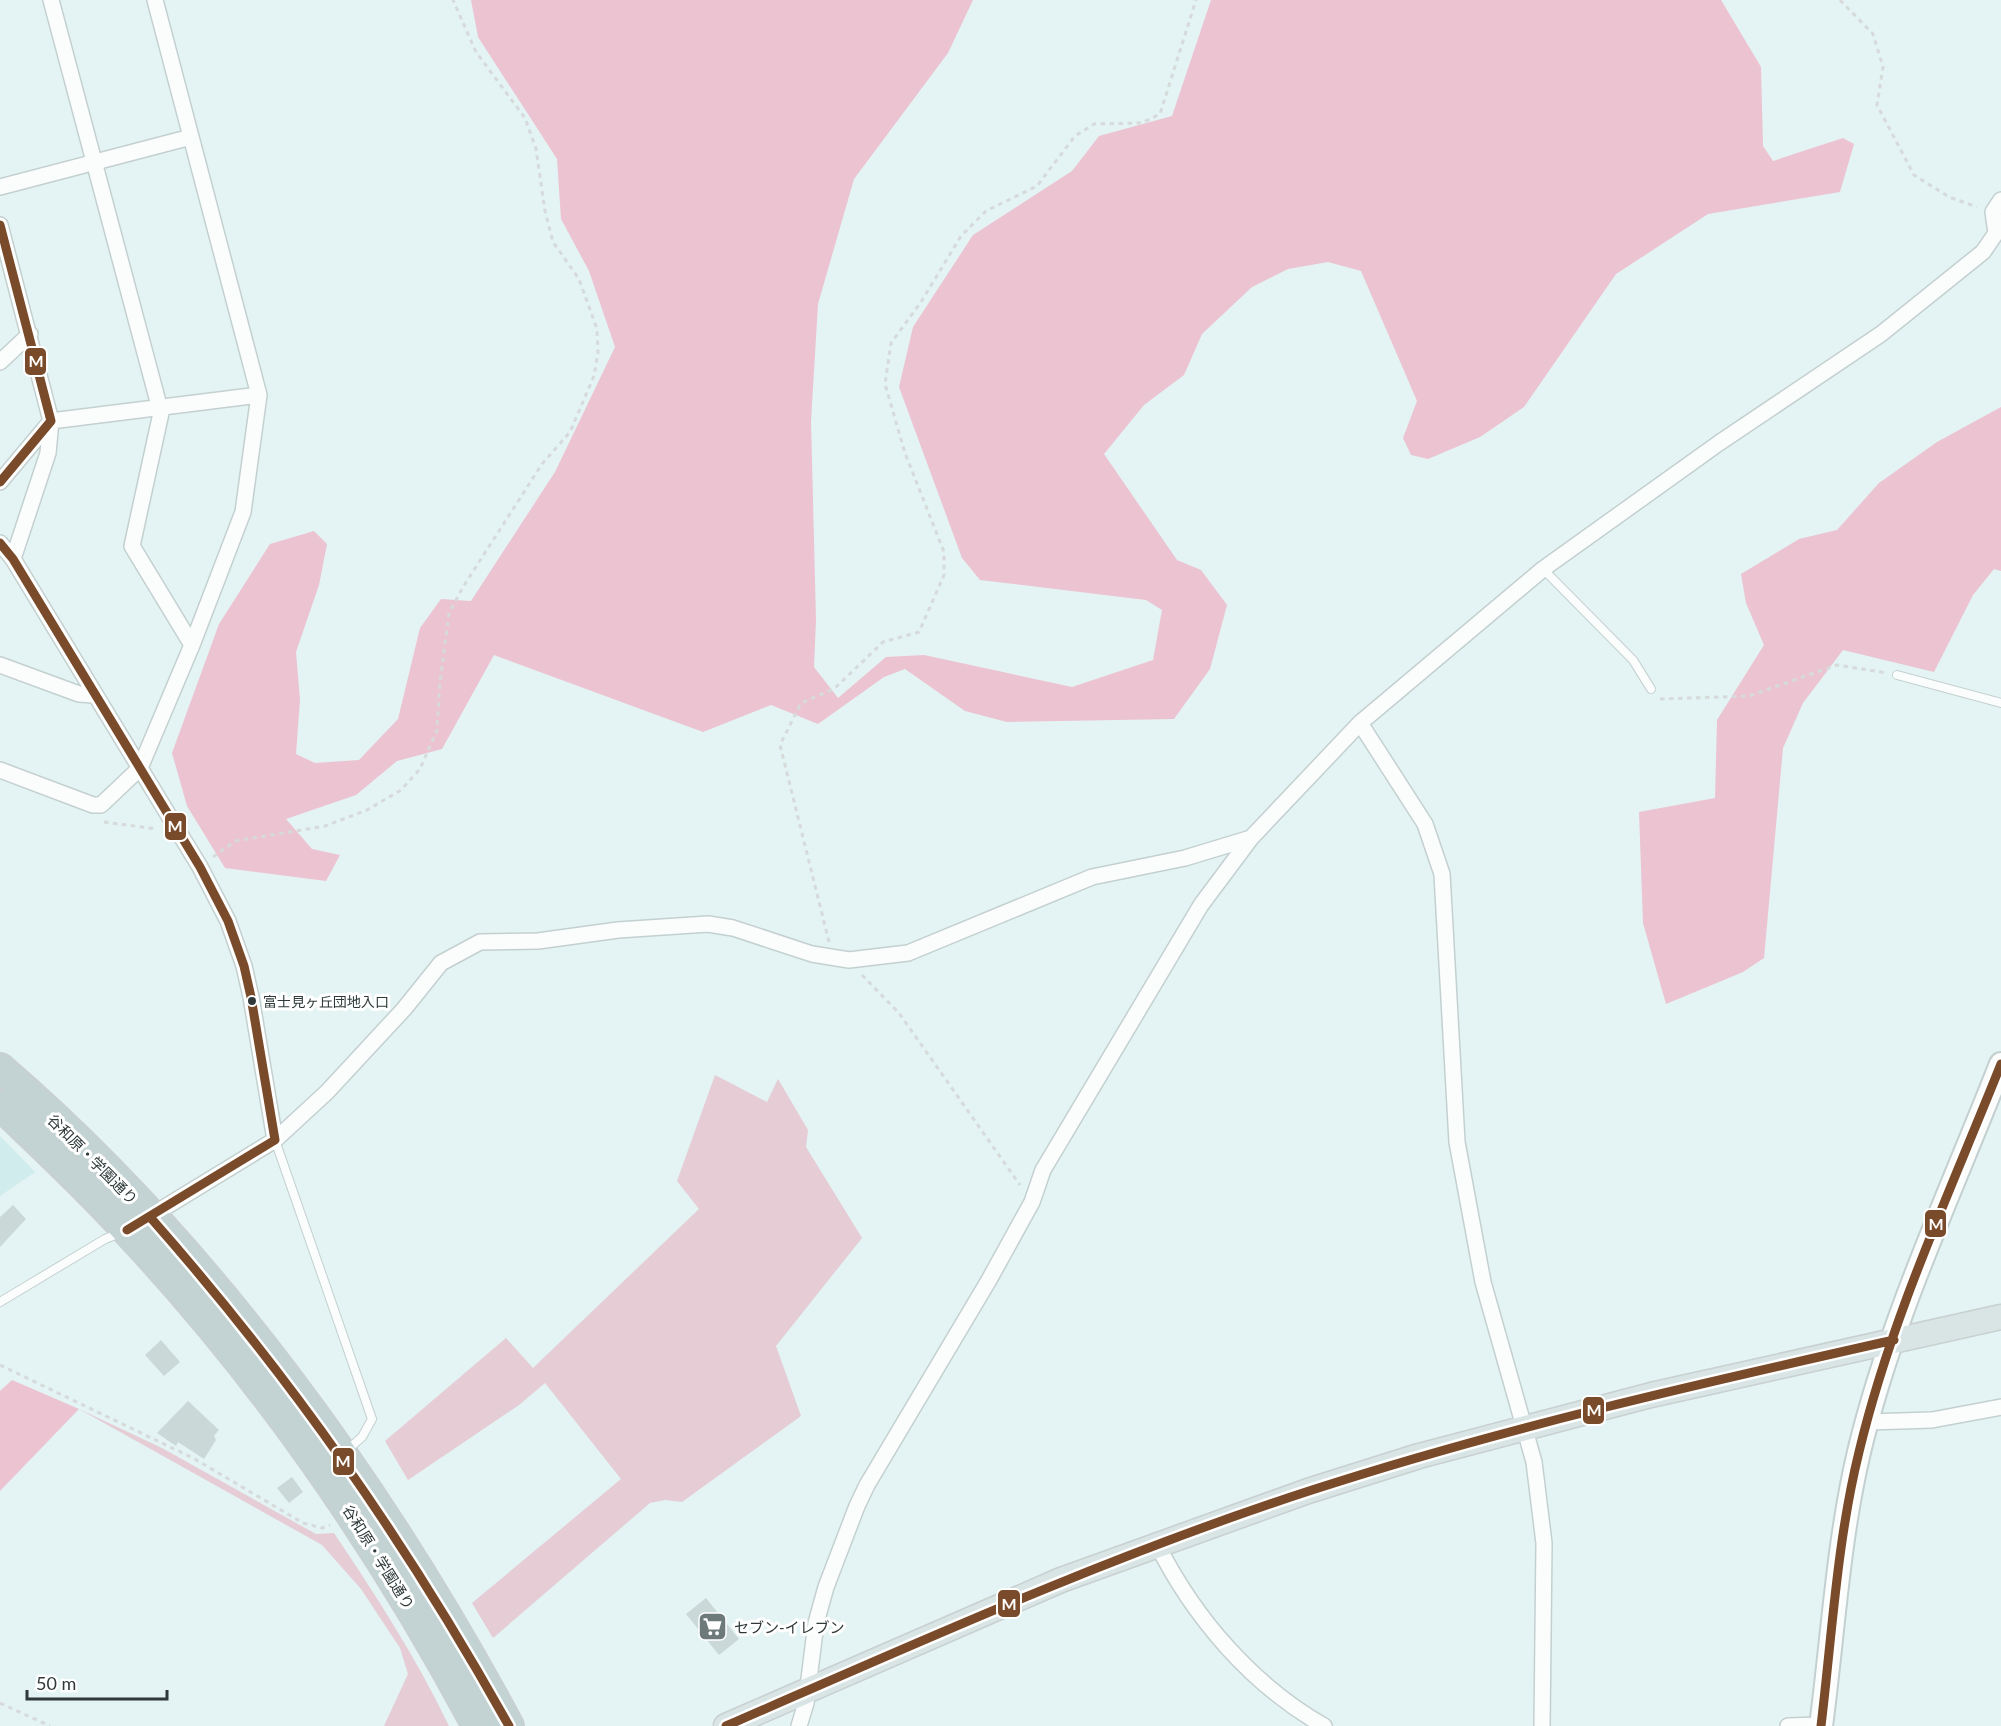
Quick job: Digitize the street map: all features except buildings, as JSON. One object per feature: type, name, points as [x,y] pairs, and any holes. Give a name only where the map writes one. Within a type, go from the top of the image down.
[{"type":"highway","name":"谷和原・学園通り","points":[[0,1068],[87,1151],[274,1405],[353,1515],[422,1625],[477,1726]]},
{"type":"highway","name":"谷和原・学園通り","points":[[0,1105],[139,1223],[250,1331],[342,1454],[444,1611],[509,1726]]},
{"type":"main road","points":[[726,1726],[990,1609],[1157,1544],[1386,1466],[1651,1395],[2001,1317]]},
{"type":"street","points":[[51,0],[161,413],[132,546],[192,645]]},
{"type":"street","points":[[0,770],[93,805],[100,805],[140,768],[192,645],[243,512],[259,394],[155,0]]},
{"type":"street","points":[[0,188],[191,137]]},
{"type":"street","points":[[799,1726],[807,1690],[816,1623],[826,1587],[867,1485],[989,1280],[1032,1202],[1043,1170],[1201,904],[1251,838],[1360,723],[1543,569],[1719,443],[1881,334],[1983,252],[1998,234],[1997,206]]},
{"type":"street","points":[[1,230],[51,421],[48,453],[13,559]]},
{"type":"street","points":[[0,362],[30,334]]},
{"type":"street","points":[[0,482],[51,421],[259,394]]},
{"type":"street","points":[[0,543],[13,559],[200,867],[228,921],[244,966],[275,1140]]},
{"type":"street","points":[[0,665],[79,694],[94,695]]},
{"type":"street","points":[[1360,723],[1425,824],[1442,874],[1457,1142],[1483,1282],[1522,1428],[1534,1462],[1544,1543],[1542,1726]]},
{"type":"street","points":[[139,1223],[275,1140],[327,1092],[404,1009],[441,963],[480,942],[538,941],[618,930],[708,924],[733,928],[770,942],[833,958],[849,960],[908,953],[1092,877],[1185,858],[1251,838]]},
{"type":"street","points":[[1788,1726],[1821,1725],[1846,1523],[1868,1422],[1922,1261],[2001,1064]]},
{"type":"street","points":[[1868,1422],[1932,1420],[2001,1407]]},
{"type":"street","points":[[1157,1544],[1176,1580],[1210,1626],[1248,1669],[1290,1707],[1324,1726]]},
{"type":"lane","points":[[1543,569],[1633,660],[1651,689]]},
{"type":"lane","points":[[1897,675],[2001,703]]},
{"type":"lane","points":[[275,1140],[372,1419],[362,1437],[342,1454]]},
{"type":"lane","points":[[0,1302],[105,1239],[139,1223]]},
{"type":"path","points":[[200,867],[235,841],[325,826],[367,810],[401,790],[420,770],[437,730],[440,682],[449,613],[462,587],[542,464],[570,432],[594,376],[598,353],[597,329],[579,279],[553,242],[544,211],[536,149],[525,118],[476,52],[453,0]]},
{"type":"path","points":[[833,958],[780,745],[801,703],[834,689],[883,642],[919,632],[944,575],[945,552],[905,453],[885,384],[891,343],[921,302],[961,236],[986,211],[1037,186],[1075,136],[1094,124],[1142,123],[1160,114],[1196,0]]},
{"type":"path","points":[[1840,0],[1873,34],[1883,67],[1877,105],[1914,175],[1949,197],[1997,206]]},
{"type":"path","points":[[1651,689],[1660,700],[1749,696],[1837,664],[1897,675]]},
{"type":"path","points":[[849,960],[899,1013],[1032,1202]]},
{"type":"path","points":[[0,1365],[193,1458],[303,1523],[322,1528],[353,1515]]},
{"type":"path","points":[[0,1703],[50,1726]]},
{"type":"shaded area","points":[[471,0],[973,0],[948,53],[854,179],[818,304],[811,421],[816,620],[814,667],[838,698],[886,657],[924,655],[1072,687],[1153,660],[1162,610],[1146,600],[980,580],[962,558],[899,387],[913,327],[973,235],[1072,171],[1099,136],[1172,116],[1211,0],[1721,0],[1761,67],[1763,146],[1773,161],[1843,138],[1854,144],[1840,192],[1708,214],[1616,274],[1524,407],[1480,437],[1428,459],[1411,455],[1403,438],[1417,401],[1361,271],[1328,262],[1288,269],[1252,287],[1202,334],[1184,375],[1144,405],[1104,454],[1177,560],[1201,570],[1227,605],[1210,669],[1174,719],[1007,722],[965,711],[905,669],[884,677],[818,724],[771,705],[703,732],[494,655],[442,749],[397,761],[356,795],[286,819],[312,849],[340,855],[326,881],[225,868],[187,806],[172,753],[219,624],[270,544],[314,531],[327,544],[319,585],[296,652],[300,700],[296,754],[315,763],[359,760],[398,719],[420,628],[441,599],[471,601],[555,472],[615,347],[589,271],[561,219],[557,159],[478,37]]},
{"type":"shaded area","points":[[2001,407],[2001,571],[1994,569],[1973,595],[1934,672],[1843,650],[1803,703],[1783,748],[1764,958],[1743,972],[1666,1004],[1643,923],[1639,812],[1715,798],[1717,720],[1764,645],[1746,603],[1741,574],[1799,539],[1837,530],[1879,483],[1937,442]]},
{"type":"shaded area","points":[[715,1075],[767,1102],[778,1079],[808,1130],[806,1147],[862,1238],[776,1346],[801,1416],[682,1502],[665,1500],[650,1503],[493,1638],[472,1603],[621,1479],[545,1383],[519,1405],[408,1480],[385,1441],[506,1338],[533,1368],[699,1209],[677,1181]]},
{"type":"shaded area","points":[[0,1136],[35,1172],[0,1196]]},
{"type":"shaded area","points":[[12,1380],[79,1409],[0,1491],[0,1391]]},
{"type":"shaded area","points":[[79,1409],[162,1448],[316,1534],[334,1533],[409,1651],[449,1726],[384,1726],[408,1674],[400,1648],[361,1589],[322,1545]]},
{"type":"transit line","name":"M","points":[[0,225],[51,421],[0,482]]},
{"type":"transit line","name":"M","points":[[0,543],[13,559],[200,867],[228,921],[244,966],[251,997],[275,1140]]},
{"type":"transit line","name":"M","points":[[1821,1726],[1845,1520],[1872,1402],[1923,1256],[2001,1064]]},
{"type":"transit line","name":"M","points":[[127,1230],[275,1140]]},
{"type":"transit line","name":"M","points":[[150,1217],[251,1338],[343,1462],[429,1591],[509,1726]]},
{"type":"transit line","name":"M","points":[[726,1726],[1089,1571],[1237,1515],[1312,1490],[1528,1427],[1674,1390],[1894,1340]]},
{"type":"place","name":"富士見ヶ丘団地入口","points":[[252,1001]]},
{"type":"place","name":"セブン-イレブン","points":[[713,1627]]}]
